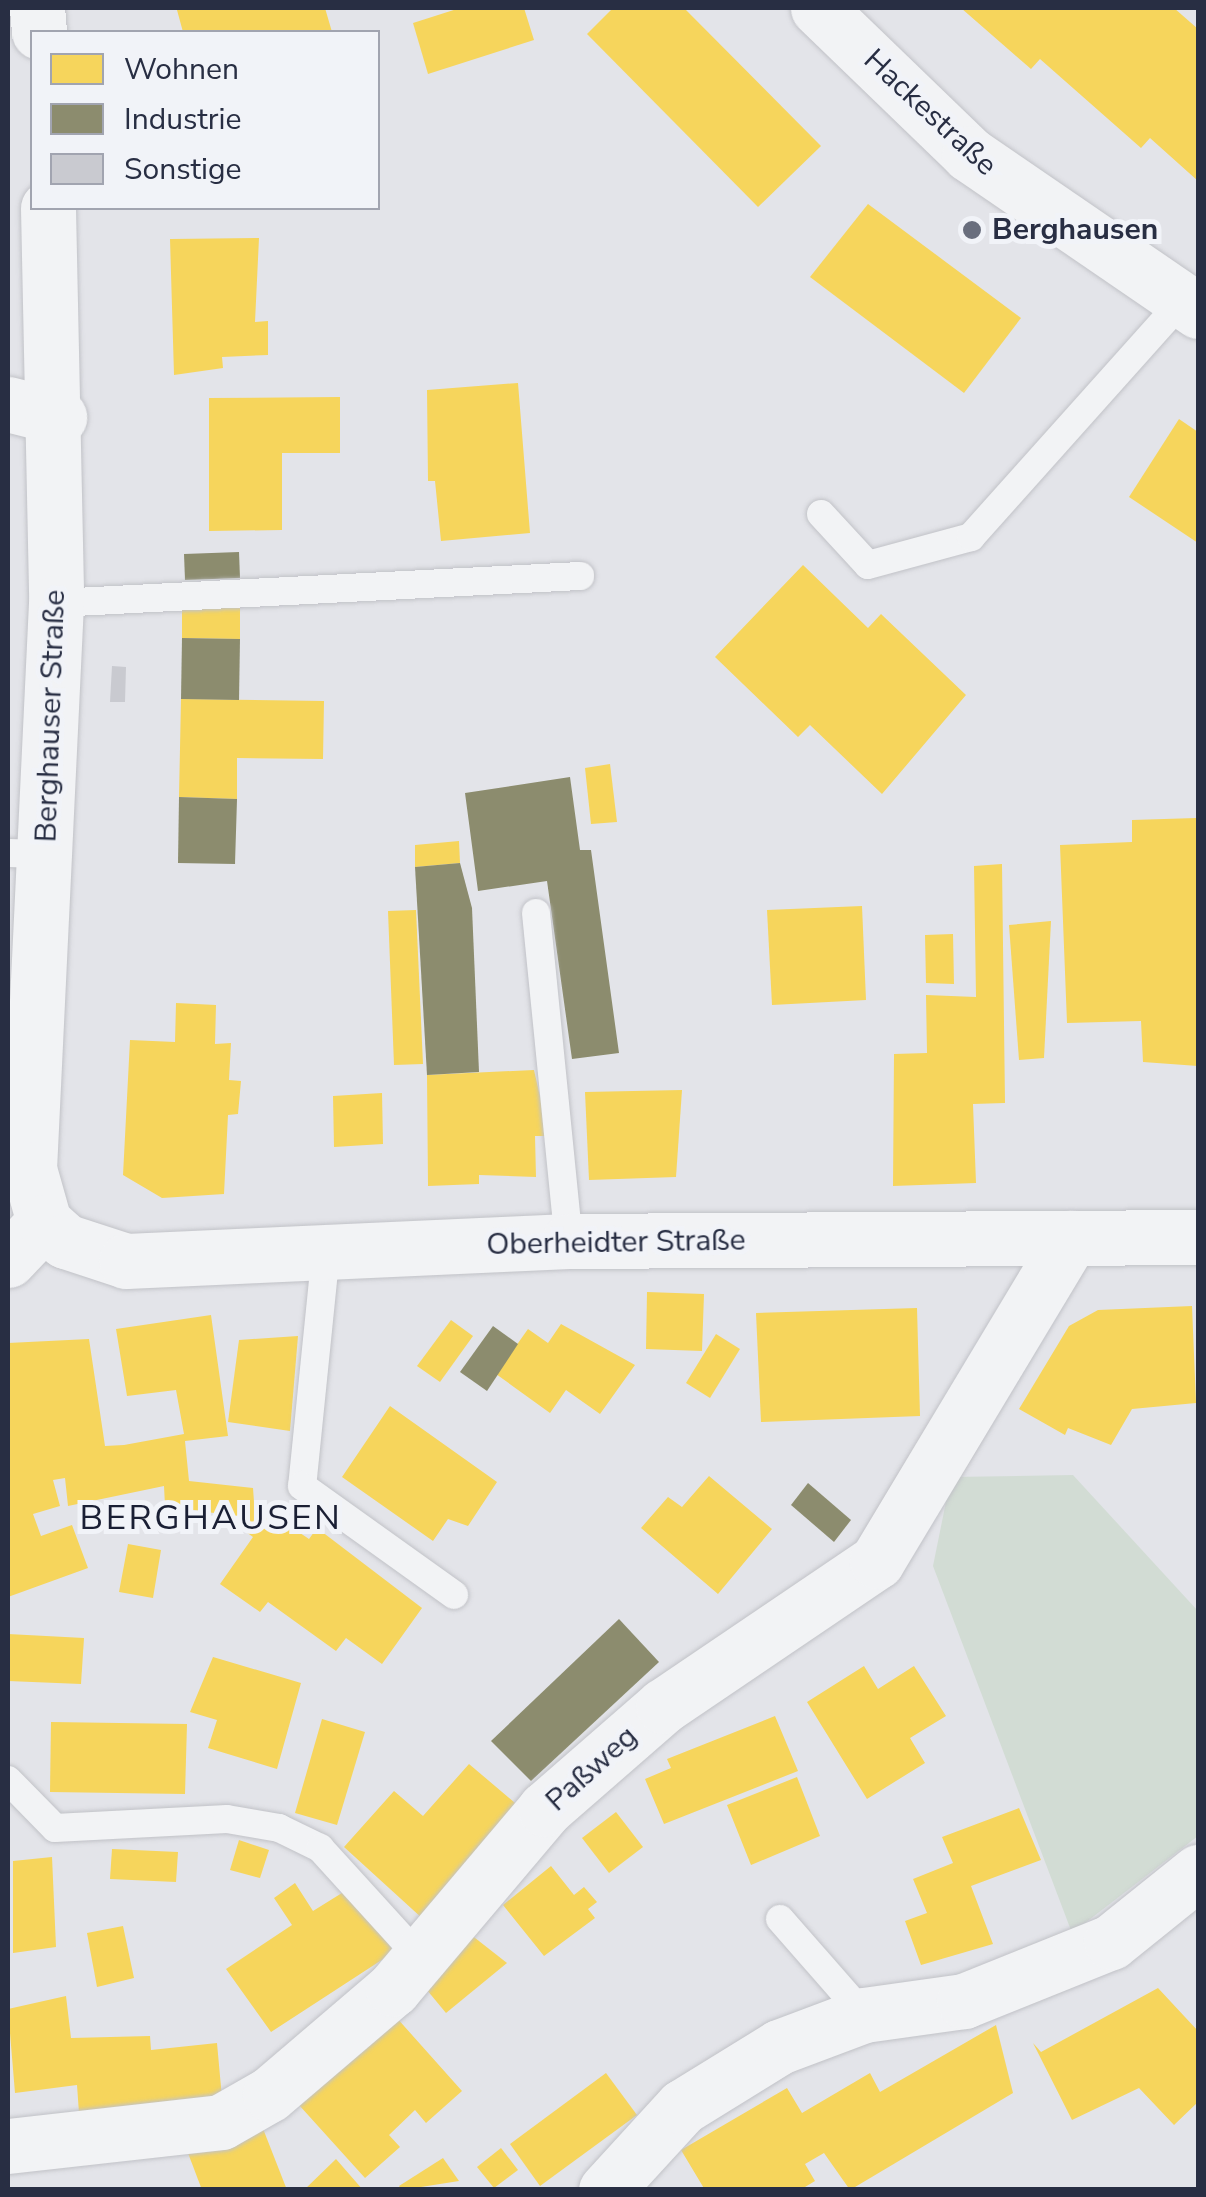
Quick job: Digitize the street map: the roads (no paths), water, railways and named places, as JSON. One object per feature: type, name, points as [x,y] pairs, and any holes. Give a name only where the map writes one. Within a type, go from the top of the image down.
[{"type":"street","name":"Hackestraße","points":[[818,8],[969,154],[1190,306]]},
{"type":"street","name":"Berghauser Straße","points":[[26,1241],[27,854],[56,603],[33,410],[48,210]]},
{"type":"street","name":"Oberheidter Straße","points":[[26,1241],[65,1241],[126,1261],[569,1242],[1198,1236]]},
{"type":"street","name":"Paßweg","points":[[8,2146],[221,2122],[270,2094],[421,1959],[560,1796],[663,1706],[877,1561],[1071,1238]]},
{"type":"street","points":[[606,2190],[682,2107],[779,2047],[864,2016],[964,2001],[1111,1942],[1198,1872]]},
{"type":"lane","points":[[821,514],[868,565],[971,537],[1190,306]]},
{"type":"lane","points":[[56,603],[580,576]]},
{"type":"lane","points":[[536,913],[569,1242]]},
{"type":"lane","points":[[326,1251],[302,1486],[454,1595]]},
{"type":"lane","points":[[8,1780],[55,1828],[227,1819],[279,1828],[320,1848],[421,1959]]},
{"type":"lane","points":[[780,1920],[864,2016]]},
{"type":"place","name":"Berghausen","points":[[972,230]]},
{"type":"district","name":"BERGHAUSEN","points":[[211,1518]]}]
